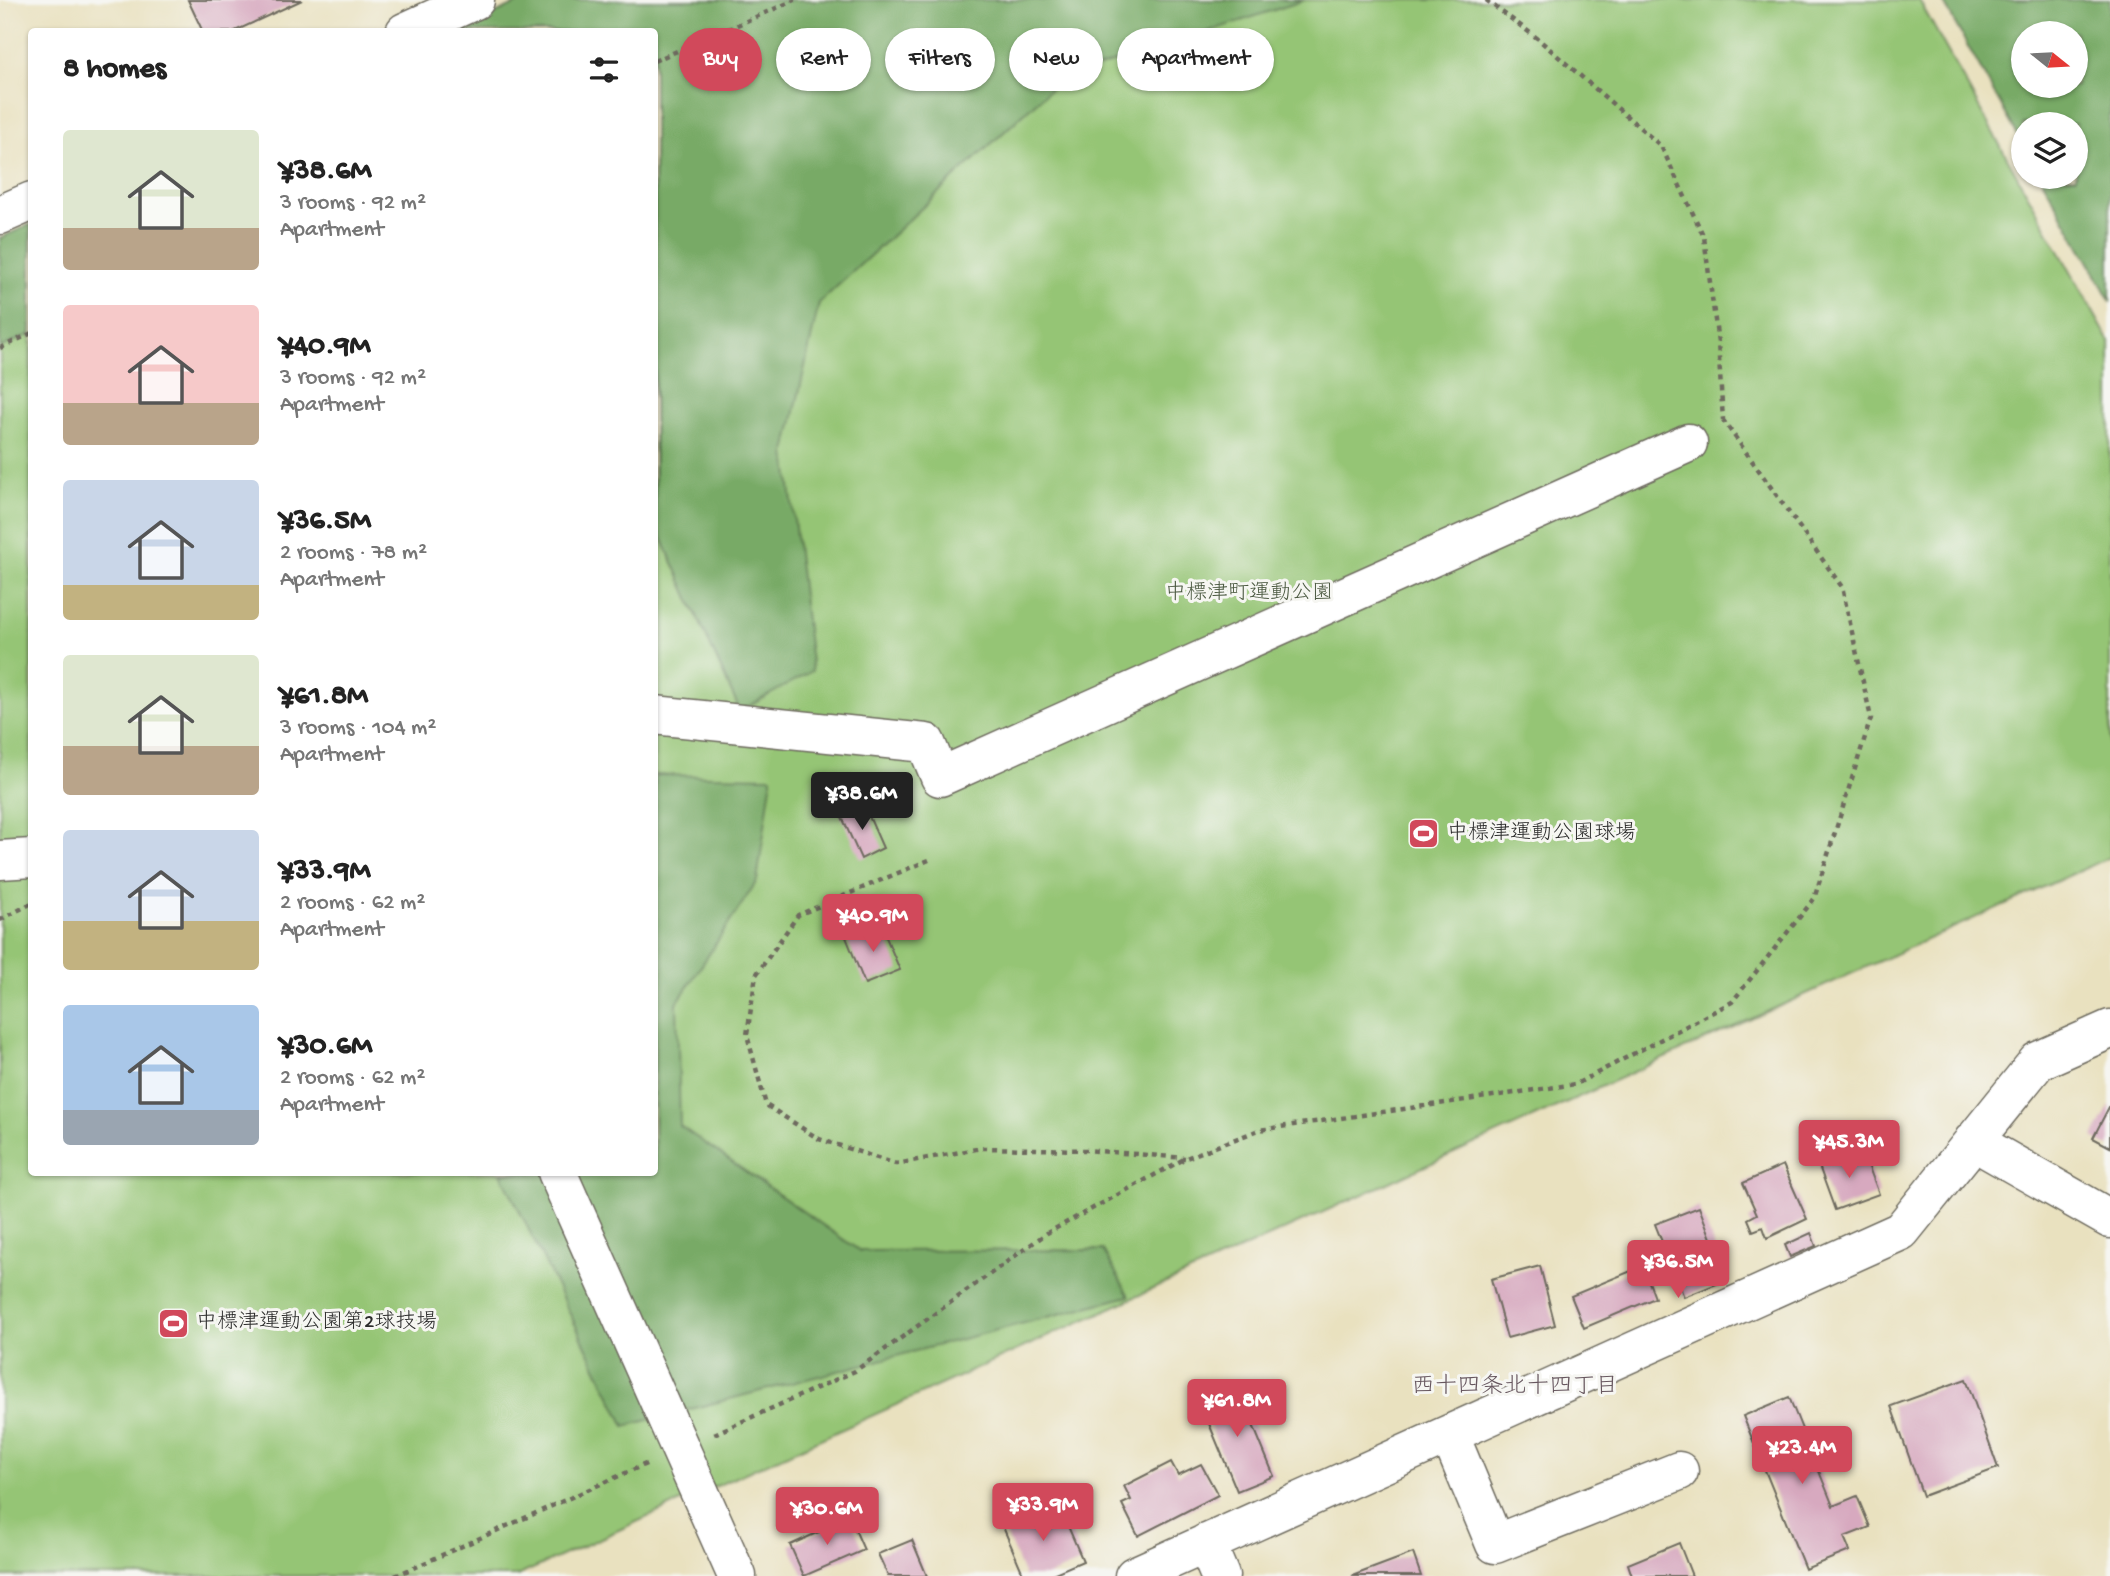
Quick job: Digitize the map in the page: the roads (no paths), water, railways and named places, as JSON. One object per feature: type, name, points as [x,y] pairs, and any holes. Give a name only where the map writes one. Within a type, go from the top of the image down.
[{"type":"street","points":[[414,28],[475,0]]},
{"type":"street","points":[[0,215],[28,203]]},
{"type":"street","points":[[658,715],[926,743],[940,778],[1688,443]]},
{"type":"street","points":[[0,860],[28,858]]},
{"type":"street","points":[[1134,1576],[1213,1560],[1450,1436],[1901,1231],[2038,1061],[2110,1029]]},
{"type":"street","points":[[1973,1141],[2110,1219]]},
{"type":"street","points":[[559,1176],[737,1576]]},
{"type":"street","points":[[1450,1436],[1495,1544],[1679,1471]]},
{"type":"place","name":"中標津運動公園球場","points":[[1424,834]]},
{"type":"place","name":"中標津運動公園第2球技場","points":[[173,1323]]},
{"type":"district","name":"西十四条北十四丁目","points":[[1515,1387]]},
{"type":"park label","name":"中標津町運動公園","points":[[1249,594]]}]
